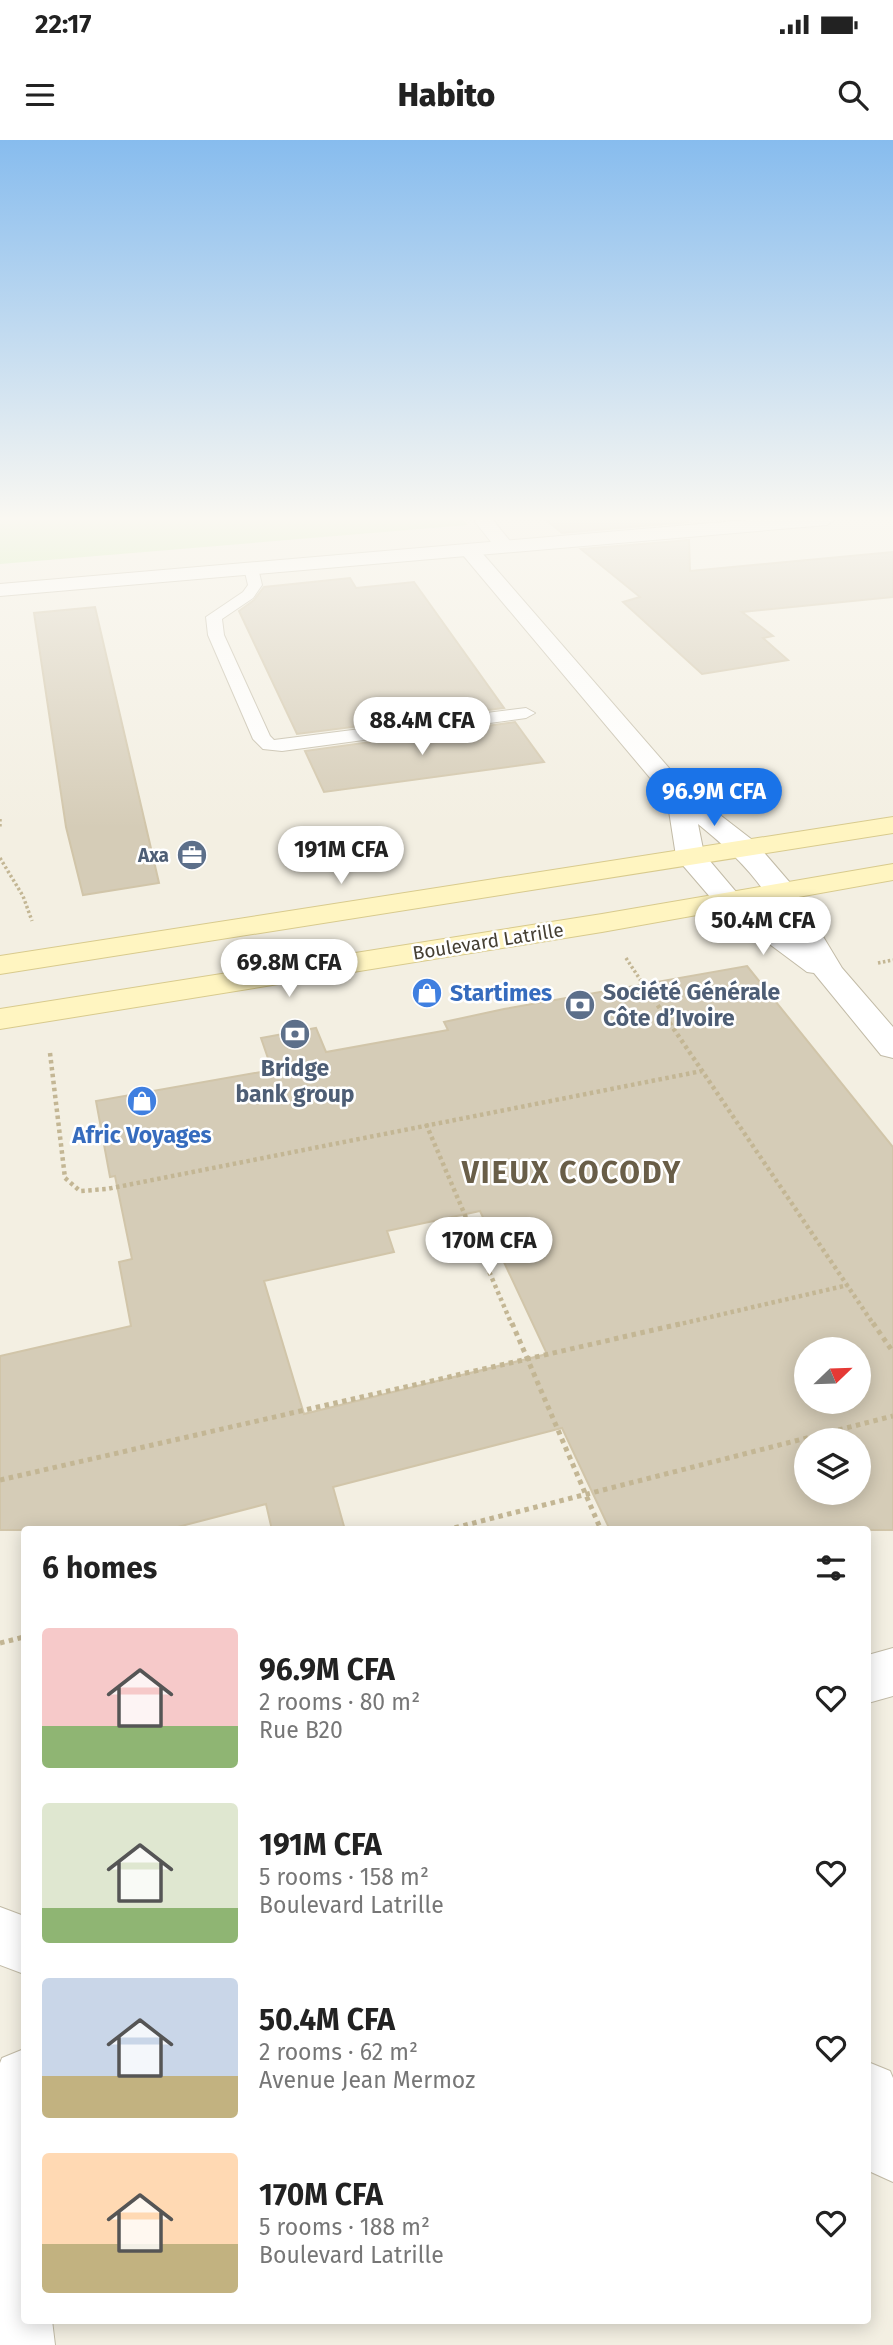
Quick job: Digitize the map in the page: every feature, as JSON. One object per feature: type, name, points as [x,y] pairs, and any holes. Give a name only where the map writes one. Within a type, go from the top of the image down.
[{"type":"main road","points":[[0,965],[893,825]]},
{"type":"main road","name":"Boulevard Latrille","points":[[0,1019],[601,923],[893,872]]},
{"type":"street","points":[[530,622],[680,797],[745,848],[782,891],[829,972],[893,1048]]},
{"type":"street","points":[[680,797],[691,856],[727,899],[829,972]]},
{"type":"street","points":[[871,1678],[893,1672]]},
{"type":"street","points":[[0,1936],[21,1944]]},
{"type":"street","points":[[20,2345],[7,2164],[21,2095]]},
{"type":"street","points":[[871,2100],[893,2150]]},
{"type":"lane","points":[[215,622],[216,635],[262,739],[270,744],[282,746],[526,713]]},
{"type":"path","points":[[0,819],[0,829]]},
{"type":"path","points":[[0,858],[7,873],[28,901],[33,925]]},
{"type":"path","points":[[601,923],[893,1352]]},
{"type":"path","points":[[45,1012],[65,1178],[80,1191],[107,1189],[702,1071]]},
{"type":"path","points":[[426,1124],[599,1526]]},
{"type":"path","points":[[0,1480],[848,1285]]},
{"type":"path","points":[[462,1526],[893,1416]]},
{"type":"path","points":[[0,1643],[21,1638]]},
{"type":"building","points":[[35,622],[98,622],[159,883],[83,895],[66,827]]},
{"type":"building","points":[[244,622],[442,622],[504,708],[297,734]]},
{"type":"building","points":[[645,622],[755,622],[773,636],[763,638],[788,660],[702,674]]},
{"type":"building","points":[[515,722],[544,762],[324,792],[305,751]]},
{"type":"building","points":[[747,966],[893,1147],[893,1530],[871,1530],[871,1526],[608,1526],[562,1428],[333,1487],[344,1526],[271,1526],[266,1504],[181,1526],[21,1526],[21,1530],[0,1530],[0,1356],[131,1326],[119,1262],[132,1259],[115,1176],[110,1177],[96,1101],[272,1070],[261,1038],[316,1028],[326,1052],[448,1030],[444,1022]],"holes":[[[480,1211],[547,1354],[304,1414],[264,1281],[394,1252],[387,1231]]]},
{"type":"place","name":"Axa","points":[[192,855]]},
{"type":"place","name":"Startimes","points":[[427,993]]},
{"type":"place","name":"Société Générale Côte d’Ivoire","points":[[580,1005]]},
{"type":"place","name":"Bridge bank group","points":[[295,1034]]},
{"type":"place","name":"Afric Voyages","points":[[142,1101]]},
{"type":"district","name":"VIEUX COCODY","points":[[572,1173]]}]
